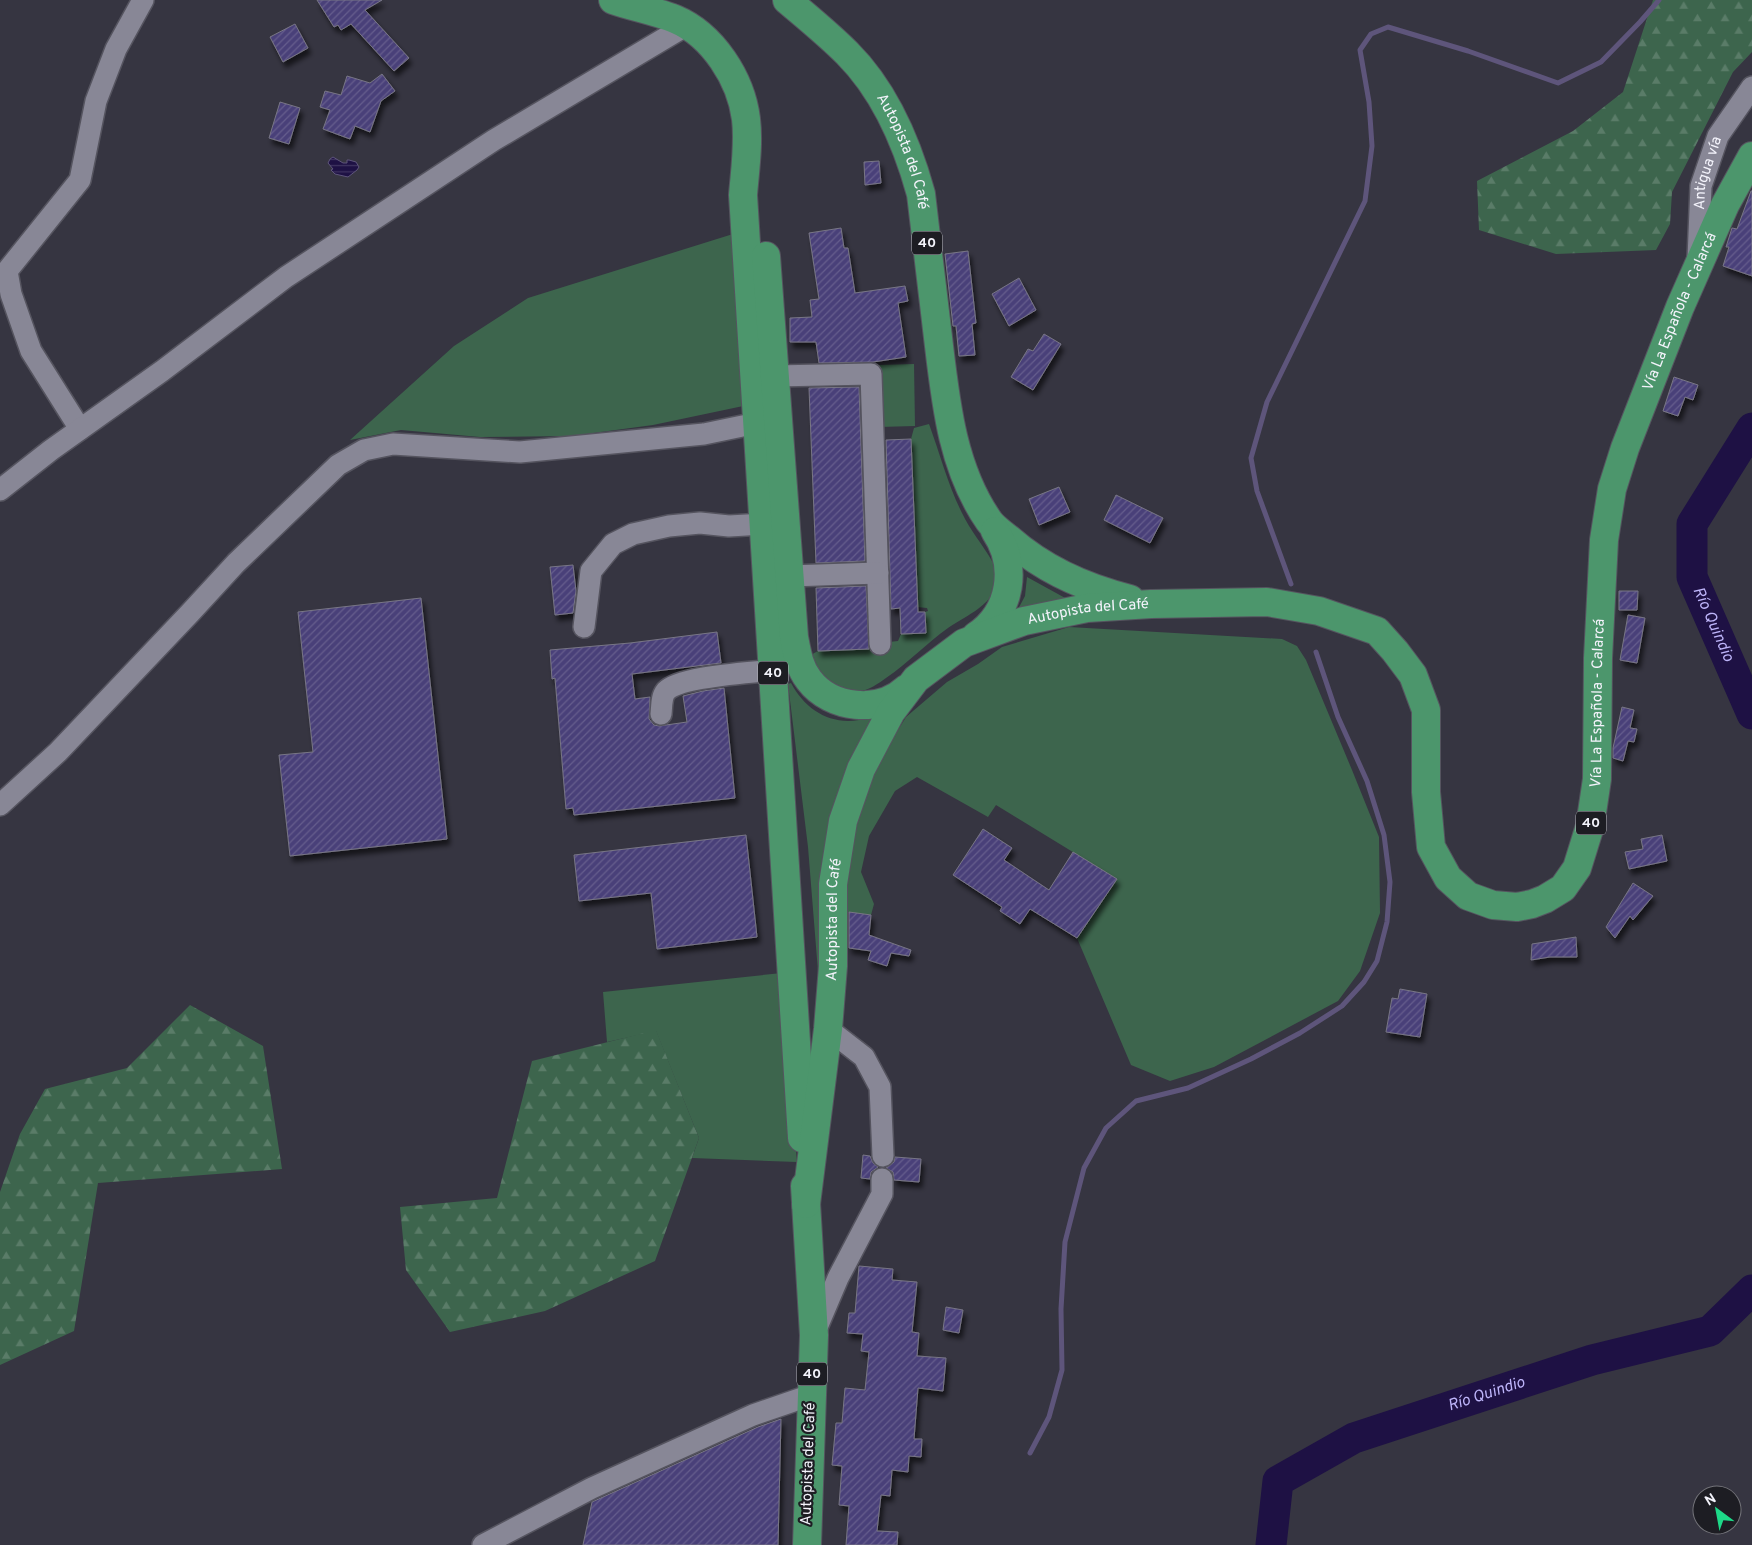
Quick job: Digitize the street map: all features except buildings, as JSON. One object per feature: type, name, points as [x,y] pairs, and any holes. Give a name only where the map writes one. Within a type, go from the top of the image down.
[{"type":"highway","name":"Autopista del Café","points":[[613,0],[675,19],[703,38],[717,52],[737,86],[746,118],[743,195],[814,1335],[807,1545]]},
{"type":"highway","name":"Autopista del Café","points":[[787,0],[848,54],[870,82],[894,120],[912,163],[921,194],[945,397],[954,442],[969,484],[990,523],[1024,553],[1064,576],[1106,593],[1150,604]]},
{"type":"highway","points":[[746,142],[761,196],[794,637],[800,665],[810,681],[821,692],[834,700],[864,706],[885,702],[901,694],[916,679]]},
{"type":"highway","name":"Vía La Española - Calarcá","points":[[1150,604],[1267,602],[1319,611],[1377,632],[1396,650],[1413,676],[1426,710],[1426,792],[1431,847],[1448,878],[1468,896],[1492,905],[1517,907],[1532,904],[1545,899],[1563,888],[1577,868],[1590,826],[1597,779],[1598,658],[1604,540],[1612,489],[1625,448],[1697,268],[1725,205],[1752,156]]},
{"type":"highway","points":[[964,643],[984,630],[1000,612],[1008,589],[1009,566],[1003,543],[990,523]]},
{"type":"highway","name":"Autopista del Café","points":[[806,1204],[828,1029],[833,966],[833,884],[842,821],[861,769],[891,712],[916,679],[964,643],[1033,619],[1087,608],[1150,604]]},
{"type":"street","points":[[80,429],[31,351],[11,294],[7,271],[80,180],[96,101],[116,48],[143,0]]},
{"type":"street","points":[[0,490],[286,277],[494,140],[677,31],[684,24]]},
{"type":"street","name":"Antigua vía","points":[[1697,268],[1701,186],[1718,136],[1752,87]]},
{"type":"street","points":[[775,376],[871,374],[880,644]]},
{"type":"street","points":[[0,805],[58,752],[236,563],[338,465],[364,450],[393,444],[520,452],[704,434],[758,423]]},
{"type":"street","points":[[584,627],[591,571],[613,544],[633,534],[669,526],[764,524]]},
{"type":"street","points":[[790,576],[878,573]]},
{"type":"street","points":[[662,714],[663,697],[671,687],[690,680],[773,670]]},
{"type":"street","points":[[828,1029],[864,1057],[880,1087],[883,1156]]},
{"type":"street","points":[[814,1335],[838,1278],[882,1194],[882,1179]]},
{"type":"street","points":[[483,1545],[592,1488],[753,1415],[811,1395]]},
{"type":"green space","points":[[1653,0],[1752,0],[1752,52],[1733,72],[1672,192],[1670,224],[1656,250],[1556,254],[1479,230],[1477,181],[1573,131],[1623,92]]},
{"type":"green space","points":[[733,234],[748,405],[653,425],[571,436],[480,437],[401,430],[350,440],[454,346],[528,298]]},
{"type":"green space","points":[[914,364],[915,426],[879,427],[878,365]]},
{"type":"green space","points":[[929,424],[948,480],[962,513],[998,570],[996,588],[986,602],[974,612],[948,628],[877,684],[862,691],[842,688],[829,681],[807,657],[818,651],[870,649],[871,651],[889,648],[889,642],[898,641],[901,634],[926,633],[925,612],[928,611],[927,608],[917,607],[911,439],[914,428]]},
{"type":"green space","points":[[1027,577],[1067,599],[1016,613],[1025,596]]},
{"type":"green space","points":[[1069,627],[1282,639],[1297,646],[1306,660],[1379,837],[1380,913],[1360,971],[1338,1001],[1214,1067],[1170,1081],[1131,1065],[1077,938],[1117,879],[996,805],[988,817],[917,777],[895,791],[869,836],[861,872],[874,904],[871,915],[847,912],[845,872],[853,824],[878,762],[906,717],[947,682],[1002,647]]},
{"type":"green space","points":[[791,683],[803,700],[819,713],[828,717],[848,721],[864,719],[877,713],[845,777],[830,820],[821,890],[819,984],[808,847],[788,684]]},
{"type":"green space","points":[[782,973],[797,1162],[692,1158],[699,1138],[656,1031],[607,1042],[603,992]]},
{"type":"green space","points":[[190,1005],[263,1046],[282,1169],[98,1183],[74,1331],[0,1365],[0,1192],[20,1134],[45,1089],[127,1068]]},
{"type":"green space","points":[[656,1030],[699,1138],[655,1261],[545,1311],[450,1332],[406,1270],[400,1207],[497,1198],[532,1061]]},
{"type":"shaded area","points":[[333,157],[343,163],[347,163],[347,160],[356,162],[359,167],[348,177],[335,174],[328,163]]},
{"type":"waterway","points":[[1291,584],[1257,491],[1251,458],[1267,402],[1365,201],[1372,146],[1369,102],[1360,50],[1371,34],[1388,27],[1468,51],[1558,83],[1601,62],[1659,0]]},
{"type":"waterway","name":"Río Quindio","points":[[1752,428],[1692,524],[1692,577],[1752,714]]},
{"type":"waterway","points":[[1030,1453],[1049,1417],[1062,1370],[1061,1309],[1065,1242],[1084,1168],[1106,1128],[1136,1101],[1188,1088],[1251,1059],[1300,1033],[1342,1006],[1364,982],[1377,961],[1387,922],[1390,882],[1384,835],[1367,781],[1338,717],[1316,652]]},
{"type":"waterway","name":"Río Quindio","points":[[1271,1545],[1278,1481],[1354,1438],[1592,1360],[1710,1331],[1752,1290]]}]
